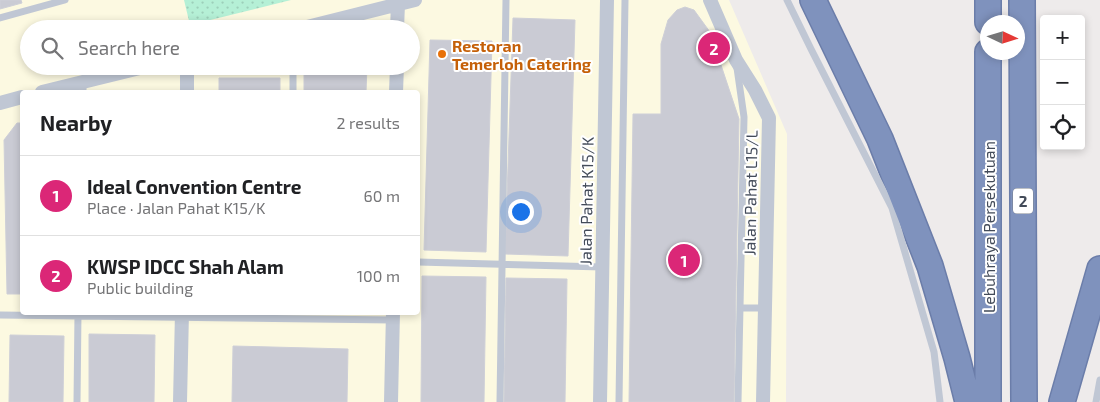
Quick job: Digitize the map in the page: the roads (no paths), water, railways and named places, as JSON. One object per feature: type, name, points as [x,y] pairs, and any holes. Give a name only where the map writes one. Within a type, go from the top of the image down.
[{"type":"highway","points":[[813,0],[880,139],[926,257],[957,358],[968,402]]},
{"type":"highway","points":[[988,0],[988,15]]},
{"type":"highway","name":"2","points":[[1022,0],[1024,402]]},
{"type":"highway","name":"Lebuhraya Persekutuan","points":[[988,60],[988,402]]},
{"type":"highway","points":[[1062,402],[1100,269]]},
{"type":"street","points":[[335,20],[415,0]]},
{"type":"street","name":"Jalan Pahat K15/K","points":[[600,402],[608,0]]},
{"type":"street","name":"Jalan Pahat L15/L","points":[[710,0],[736,60],[756,90],[769,118],[763,402]]},
{"type":"street","points":[[397,20],[398,4]]},
{"type":"street","points":[[62,90],[83,88],[121,75]]},
{"type":"street","points":[[187,75],[187,90]]},
{"type":"street","points":[[396,90],[397,75]]},
{"type":"street","points":[[0,103],[20,98]]},
{"type":"street","points":[[180,402],[182,315]]},
{"type":"street","points":[[392,402],[393,316]]},
{"type":"lane","points":[[0,18],[65,0]]},
{"type":"lane","points":[[500,402],[506,0]]},
{"type":"lane","points":[[619,402],[625,0]]},
{"type":"lane","points":[[787,0],[892,208],[934,352],[940,402]]},
{"type":"lane","points":[[736,60],[744,117],[738,402]]},
{"type":"lane","points":[[293,90],[294,75]]},
{"type":"lane","points":[[420,262],[602,267]]},
{"type":"lane","points":[[740,308],[765,308]]},
{"type":"lane","points":[[0,315],[20,315]]},
{"type":"lane","points":[[76,402],[78,315]]},
{"type":"lane","points":[[182,315],[393,316]]},
{"type":"lane","points":[[1096,402],[1100,380]]},
{"type":"place","name":"KWSP IDCC Shah Alam","points":[[714,48]]},
{"type":"place","name":"Restoran Temerloh Catering","points":[[442,54]]},
{"type":"place","name":"Ideal Convention Centre","points":[[684,260]]}]
